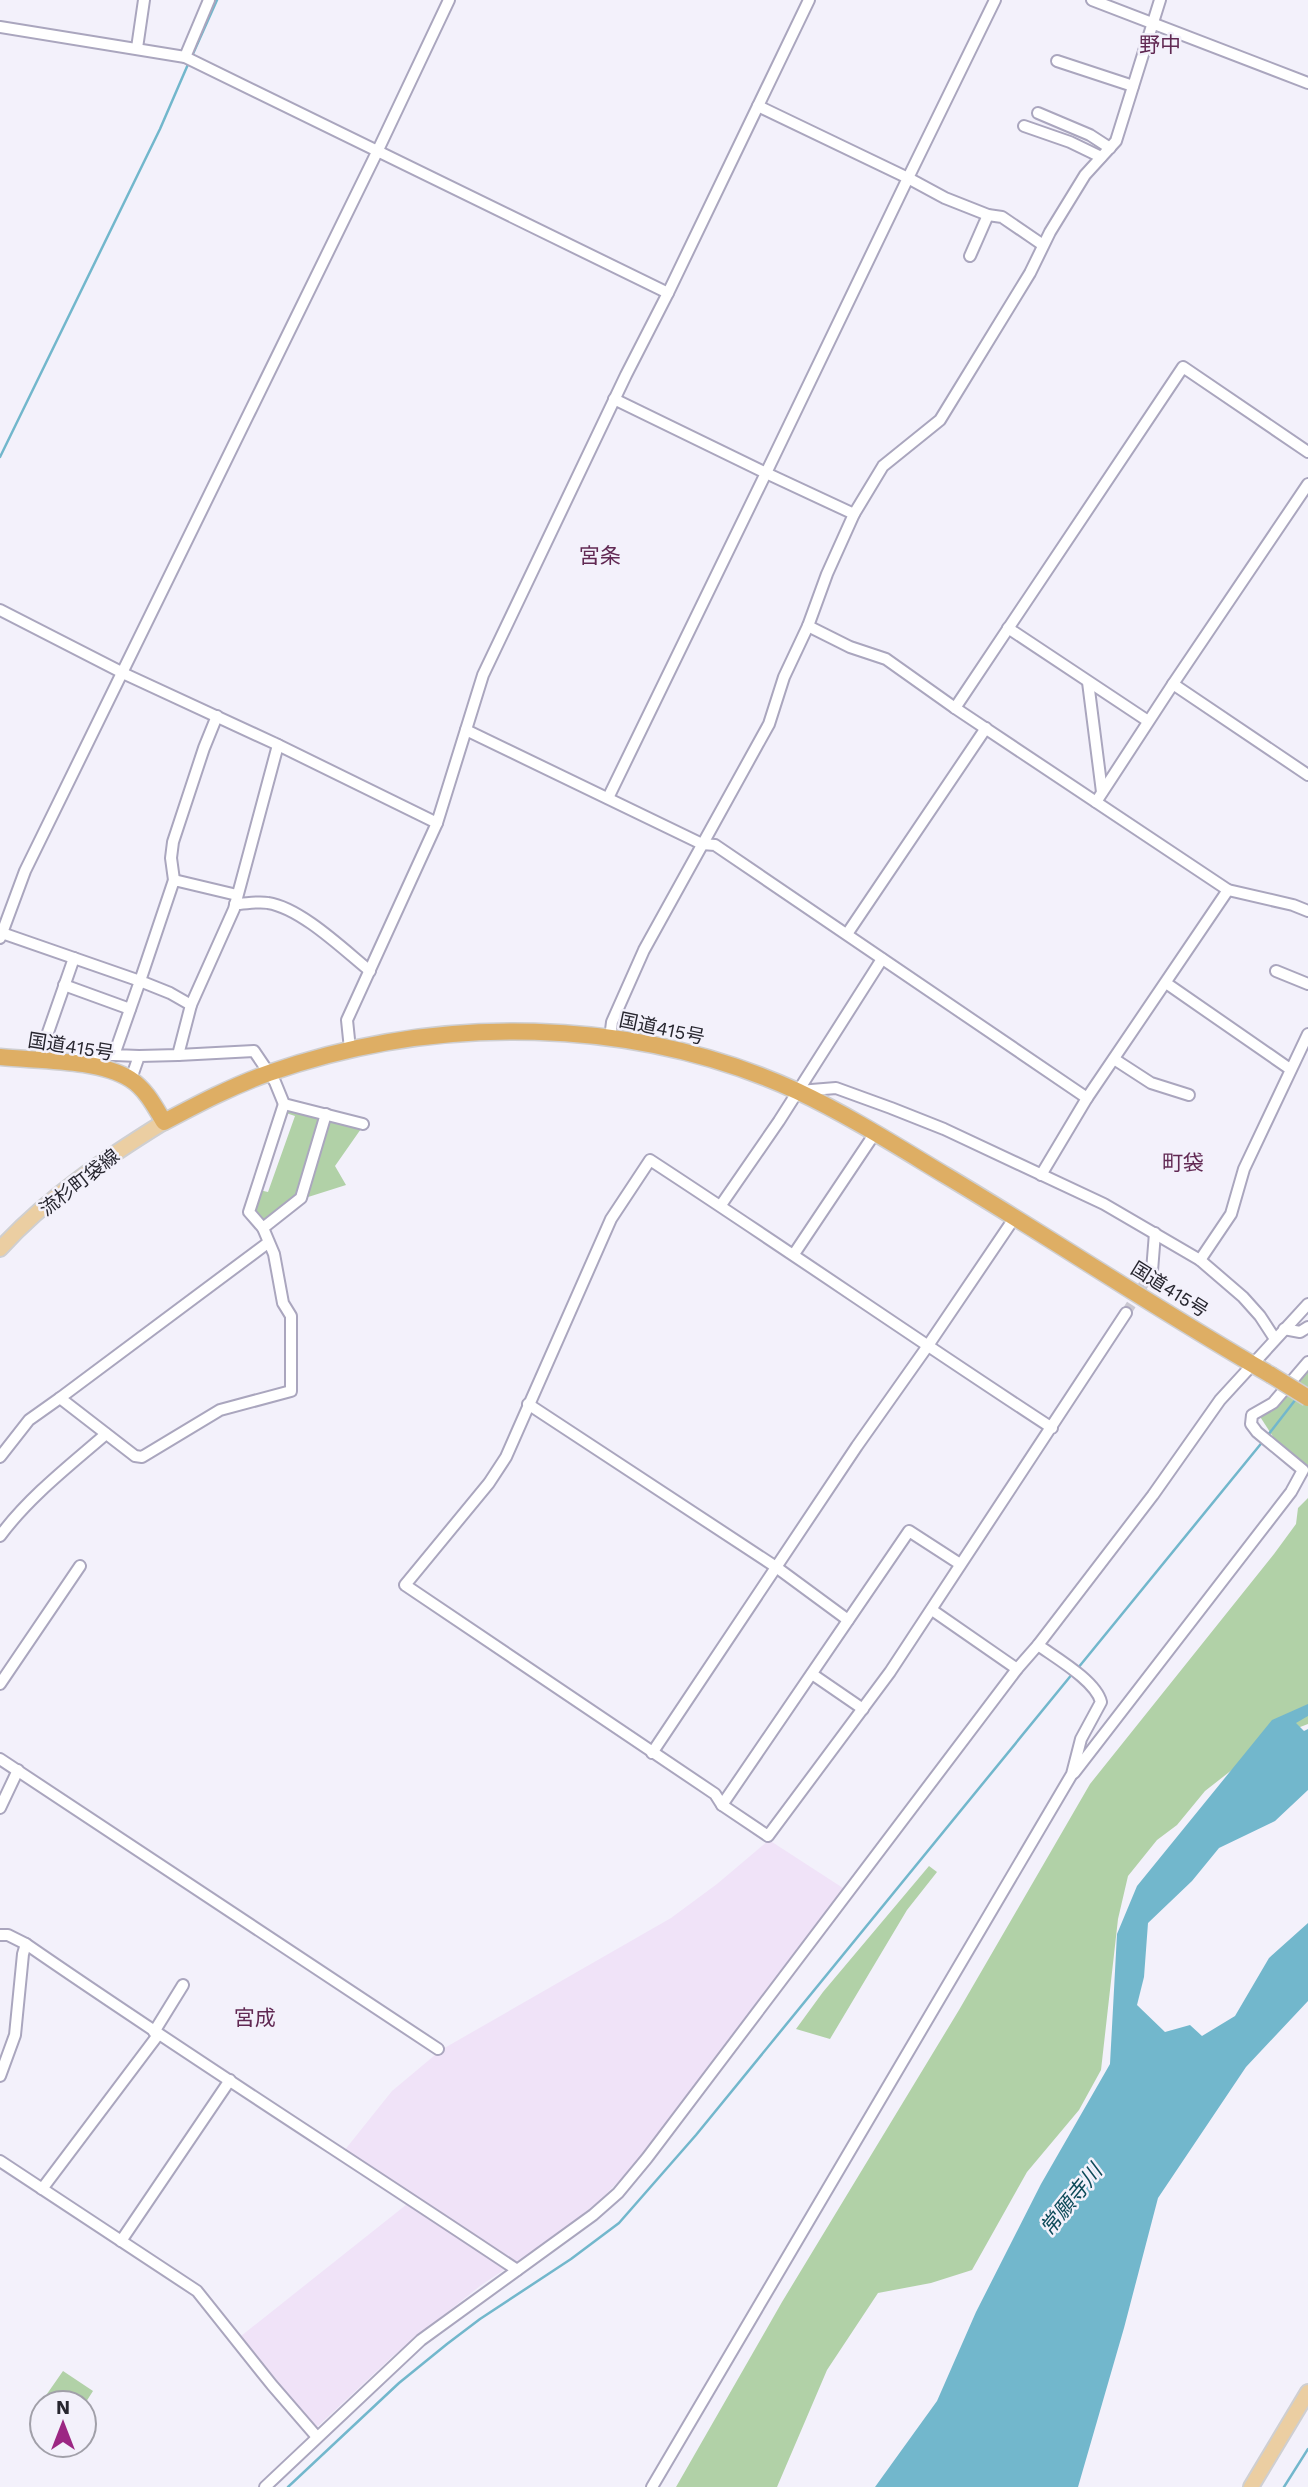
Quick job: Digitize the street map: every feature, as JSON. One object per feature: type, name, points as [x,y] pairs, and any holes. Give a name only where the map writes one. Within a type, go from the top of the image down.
[{"type":"highway","name":"国道415号","points":[[0,1057],[106,1069],[131,1079],[147,1095],[164,1122],[220,1093],[268,1073],[349,1049],[397,1041],[461,1033],[536,1031],[610,1038],[688,1054],[748,1072],[797,1091],[875,1133],[1308,1398]]},
{"type":"main road","name":"流杉町袋線","points":[[0,1249],[55,1198],[117,1151],[164,1122]]},
{"type":"main road","points":[[1251,2487],[1308,2392]]},
{"type":"street","points":[[137,48],[144,0]]},
{"type":"street","points":[[185,57],[209,0]]},
{"type":"street","points":[[191,1005],[170,993],[74,958],[1,936],[25,871],[449,0]]},
{"type":"street","points":[[349,1049],[347,1020],[437,823],[483,675],[809,0]]},
{"type":"street","points":[[608,798],[995,0]]},
{"type":"street","points":[[1093,0],[1308,83]]},
{"type":"street","points":[[610,1038],[612,1021],[644,950],[769,724],[784,677],[854,513],[883,466],[940,421],[1086,175],[1116,141],[1160,0]]},
{"type":"street","points":[[0,27],[185,57],[668,293]]},
{"type":"street","points":[[1057,61],[1133,86]]},
{"type":"street","points":[[758,106],[945,198],[988,215],[1002,217],[1043,245]]},
{"type":"street","points":[[1038,113],[1090,135],[1110,148]]},
{"type":"street","points":[[1024,126],[1070,142],[1101,157]]},
{"type":"street","points":[[970,256],[988,215]]},
{"type":"street","points":[[955,708],[1183,367],[1308,452]]},
{"type":"street","points":[[614,399],[854,513]]},
{"type":"street","points":[[1099,797],[1308,484]]},
{"type":"street","points":[[0,610],[122,672],[437,823]]},
{"type":"street","points":[[808,626],[850,647],[886,659],[955,708],[1099,797],[1228,890],[1308,911]]},
{"type":"street","points":[[1008,628],[1148,722]]},
{"type":"street","points":[[1088,682],[1099,797]]},
{"type":"street","points":[[1173,684],[1308,775]]},
{"type":"street","points":[[114,1055],[174,880],[170,858],[173,842],[217,716]]},
{"type":"street","points":[[847,934],[986,728]]},
{"type":"street","points":[[466,730],[702,844],[715,845],[1087,1098]]},
{"type":"street","points":[[178,1055],[191,1005],[236,899],[278,745]]},
{"type":"street","points":[[174,880],[236,899],[282,907],[315,926],[369,971]]},
{"type":"street","points":[[1041,1175],[1087,1098],[1228,890]]},
{"type":"street","points":[[38,1061],[74,958]]},
{"type":"street","points":[[721,1205],[882,958]]},
{"type":"street","points":[[1276,971],[1308,984]]},
{"type":"street","points":[[1166,983],[1290,1069]]},
{"type":"street","points":[[64,985],[130,1009]]},
{"type":"street","points":[[1200,1260],[1231,1214],[1244,1169],[1308,1034]]},
{"type":"street","points":[[60,1398],[135,1455],[142,1457],[220,1410],[291,1391],[291,1316],[284,1303],[274,1254],[263,1228],[249,1212],[284,1104],[275,1082],[254,1051],[139,1056],[80,1055],[77,1065]]},
{"type":"street","points":[[131,1079],[139,1056]]},
{"type":"street","points":[[1114,1059],[1151,1083],[1189,1095]]},
{"type":"street","points":[[797,1091],[836,1088],[944,1129],[1104,1204],[1200,1260],[1243,1297],[1275,1339]]},
{"type":"street","points":[[284,1104],[363,1124]]},
{"type":"street","points":[[263,1228],[301,1198],[326,1114]]},
{"type":"street","points":[[794,1254],[875,1133]]},
{"type":"street","points":[[1052,1428],[650,1160],[611,1219],[506,1457],[489,1483],[405,1585],[715,1794],[722,1805],[768,1836],[863,1709],[932,1610],[960,1563],[1052,1428],[1126,1313]]},
{"type":"street","points":[[652,1753],[857,1446],[928,1347],[1015,1217]]},
{"type":"street","points":[[1152,1271],[1155,1233]]},
{"type":"street","points":[[0,1457],[29,1420],[269,1242]]},
{"type":"street","points":[[265,2487],[421,2340],[593,2215],[618,2193],[1153,1495],[1220,1400],[1308,1304]]},
{"type":"street","points":[[1284,1329],[1300,1332],[1308,1327]]},
{"type":"street","points":[[652,2487],[1073,1774],[1291,1492],[1303,1470],[1257,1432],[1251,1424],[1252,1415],[1273,1403],[1308,1362]]},
{"type":"street","points":[[528,1404],[776,1567],[848,1619]]},
{"type":"street","points":[[0,1536],[14,1517],[48,1484],[106,1434]]},
{"type":"street","points":[[722,1805],[909,1531],[960,1563]]},
{"type":"street","points":[[0,1684],[80,1566]]},
{"type":"street","points":[[932,1610],[1017,1669]]},
{"type":"street","points":[[1038,1645],[1099,1693],[1101,1702],[1081,1738],[1073,1774]]},
{"type":"street","points":[[812,1674],[863,1709]]},
{"type":"street","points":[[0,1759],[438,2049]]},
{"type":"street","points":[[0,1808],[19,1770]]},
{"type":"street","points":[[0,1935],[8,1935],[26,1944],[156,2033],[517,2270]]},
{"type":"street","points":[[0,2076],[15,2035],[26,1944]]},
{"type":"street","points":[[42,2189],[156,2033],[183,1985]]},
{"type":"street","points":[[121,2241],[230,2080]]},
{"type":"street","points":[[0,2161],[197,2291],[317,2437]]},
{"type":"shaded area","points":[[769,1840],[843,1888],[635,2165],[601,2199],[566,2228],[480,2286],[393,2356],[316,2428],[241,2336],[416,2197],[344,2151],[392,2091],[441,2050],[671,1918]]},
{"type":"green space","points":[[289,1106],[363,1126],[335,1166],[346,1185],[305,1198],[263,1222],[252,1210],[259,1190],[268,1192],[295,1116],[286,1113]]},
{"type":"green space","points":[[1308,1367],[1308,1469],[1277,1443],[1259,1415]]},
{"type":"green space","points":[[1308,1498],[1308,1724],[1274,1737],[1205,1791],[1177,1825],[1157,1840],[1128,1876],[1118,1919],[1101,2070],[1079,2110],[1027,2172],[972,2270],[931,2283],[878,2293],[827,2370],[777,2487],[676,2487],[782,2302],[959,2010],[1090,1784],[1274,1554],[1296,1524],[1298,1508]]},
{"type":"green space","points":[[929,1866],[937,1872],[907,1910],[830,2039],[796,2029],[823,1992]]},
{"type":"green space","points":[[63,2371],[90,2389],[50,2389]]},
{"type":"water","name":"常願寺川","points":[[1308,1704],[1308,1716],[1296,1723],[1304,1731],[1308,1729],[1308,1790],[1275,1821],[1219,1848],[1192,1881],[1148,1923],[1144,1977],[1137,2005],[1165,2032],[1190,2025],[1202,2036],[1235,2016],[1269,1958],[1308,1923],[1308,2001],[1246,2067],[1158,2198],[1078,2487],[875,2487],[937,2401],[976,2312],[1041,2184],[1110,2064],[1117,1934],[1137,1886],[1272,1720]]},
{"type":"waterway","points":[[192,56],[217,0]]},
{"type":"waterway","points":[[0,457],[160,129],[189,62]]},
{"type":"waterway","points":[[1268,1435],[1296,1399]]},
{"type":"waterway","points":[[1078,1668],[1264,1440]]},
{"type":"waterway","points":[[288,2487],[399,2383],[447,2344],[619,2223],[696,2135],[1073,1673]]},
{"type":"waterway","points":[[1284,2487],[1308,2449]]},
{"type":"tunnel","points":[[1126,1313],[1152,1271]]},
{"type":"district","name":"野中","points":[[1160,45]]},
{"type":"district","name":"宮条","points":[[600,556]]},
{"type":"district","name":"町袋","points":[[1183,1163]]},
{"type":"district","name":"宮成","points":[[255,2018]]}]
